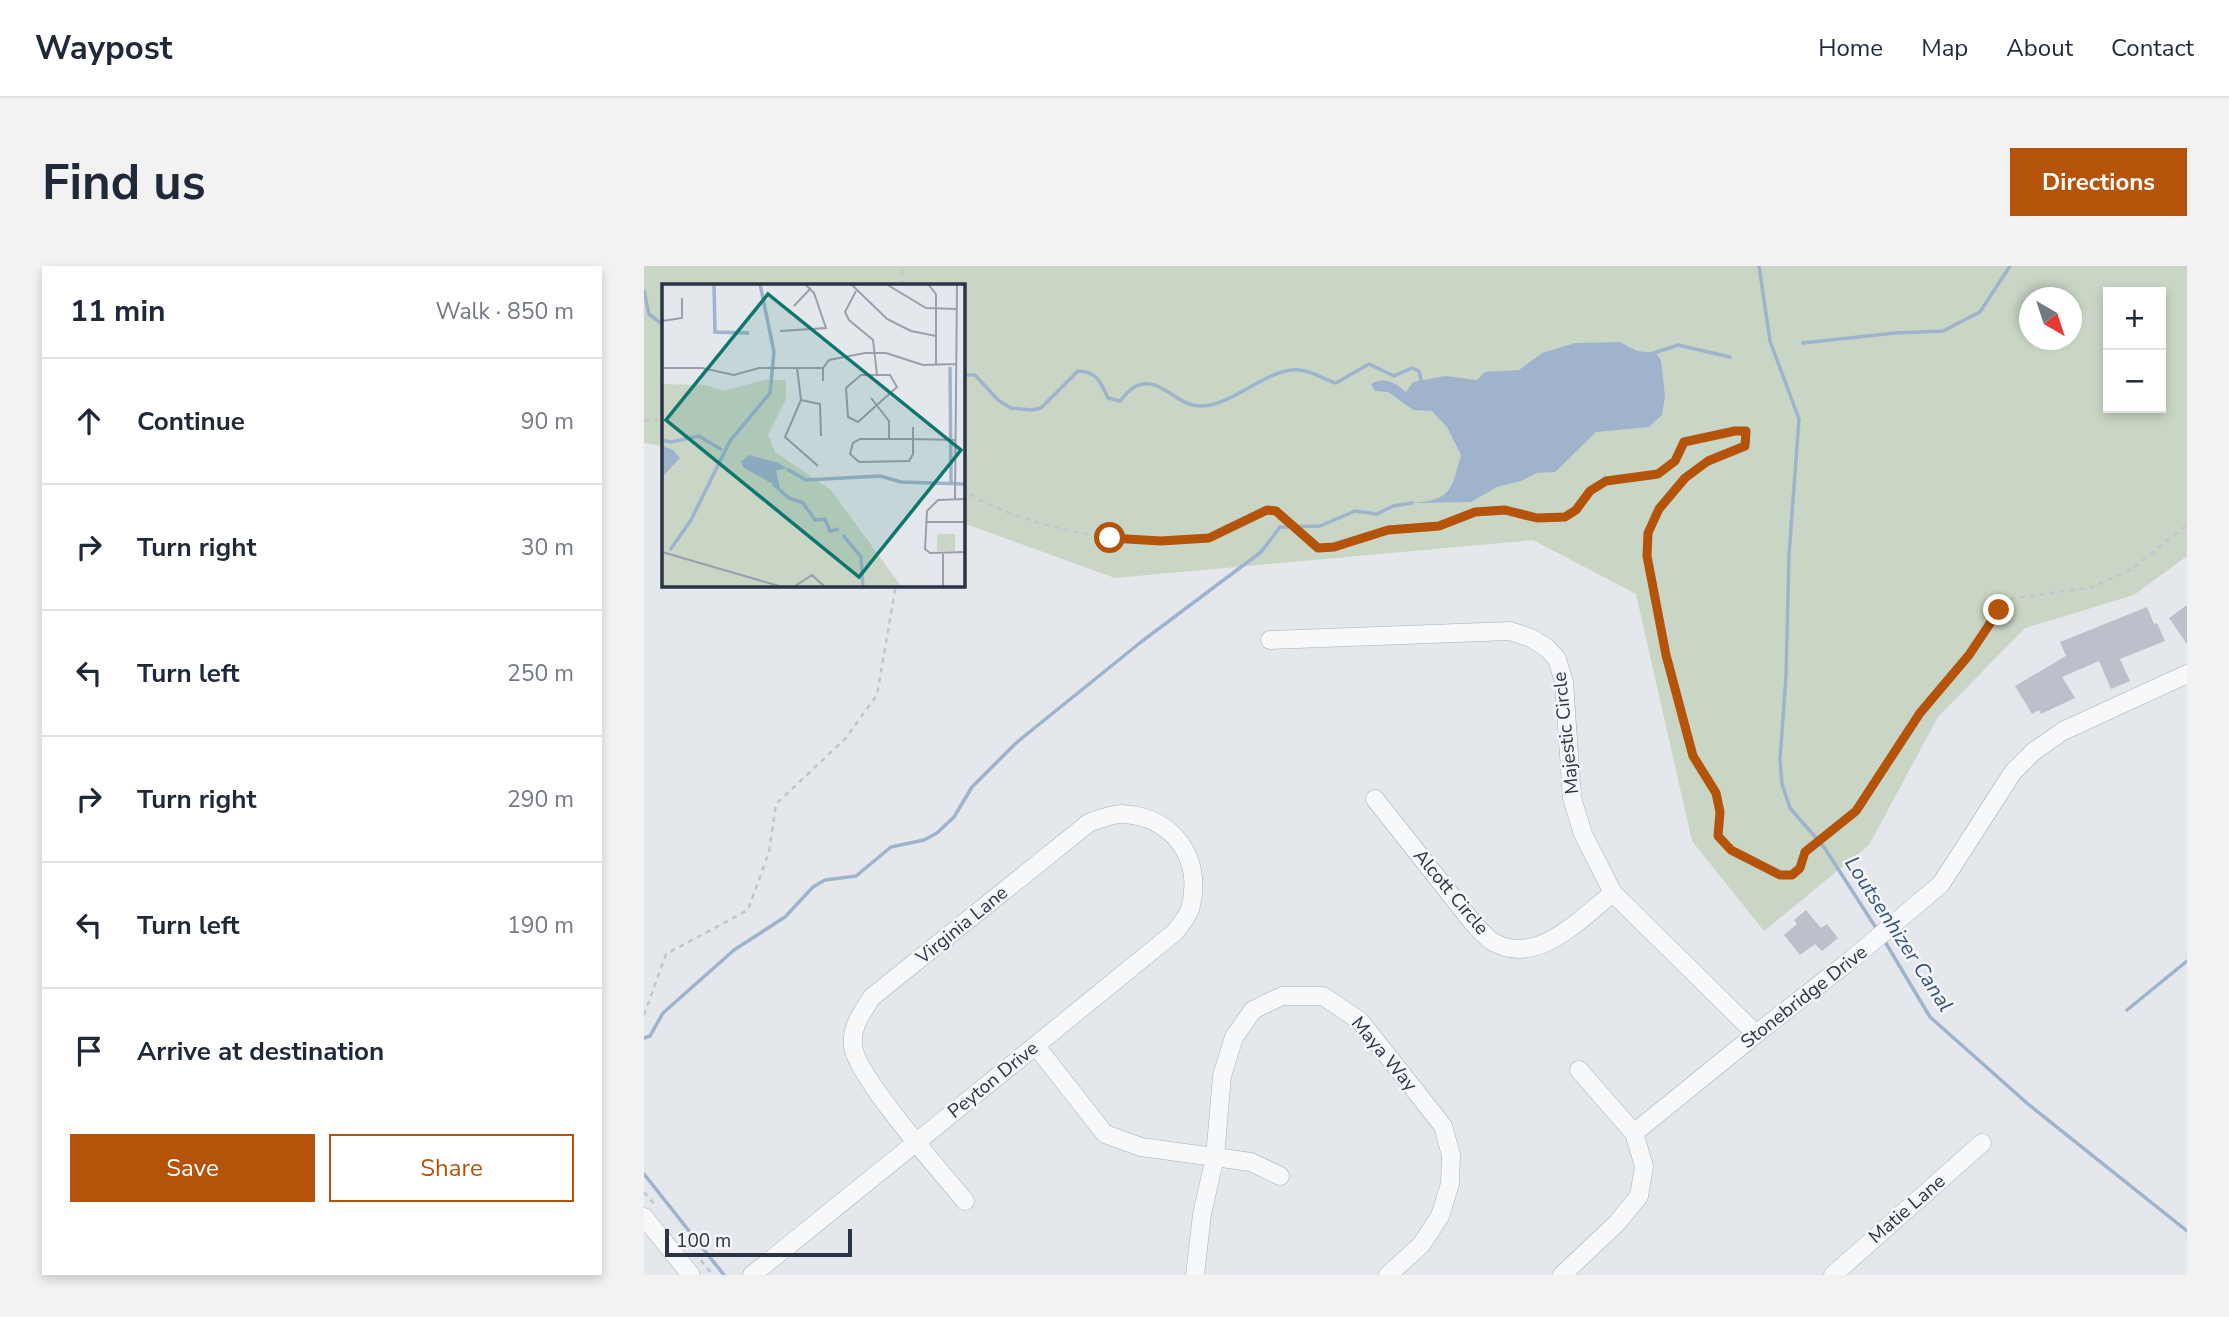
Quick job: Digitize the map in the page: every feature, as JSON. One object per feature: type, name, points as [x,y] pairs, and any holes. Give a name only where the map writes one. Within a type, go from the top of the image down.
[{"type":"street","name":"Majestic Circle","points":[[1270,640],[1510,631],[1531,638],[1547,648],[1557,659],[1564,682],[1572,798],[1583,834],[1613,893],[1756,1034]]},
{"type":"street","name":"Stonebridge Drive","points":[[1634,1133],[1852,959],[1941,884],[2013,772],[2033,752],[2063,731],[2187,674]]},
{"type":"street","name":"Alcott Circle","points":[[1375,799],[1473,923],[1492,941],[1508,947],[1531,948],[1555,939],[1613,893]]},
{"type":"street","name":"Virginia Lane","points":[[965,1201],[863,1073],[853,1046],[856,1021],[873,998],[1090,822],[1119,814],[1146,818],[1165,827],[1181,843],[1191,861]]},
{"type":"street","name":"Peyton Drive","points":[[752,1275],[1175,932],[1189,912],[1193,886],[1191,861]]},
{"type":"street","name":"Maya Way","points":[[1195,1275],[1202,1214],[1214,1157],[1222,1076],[1234,1037],[1253,1010],[1282,996],[1323,996],[1360,1021],[1443,1126],[1451,1155],[1450,1184],[1440,1216],[1420,1245],[1388,1275]]},
{"type":"street","points":[[1036,1046],[1105,1134],[1141,1147],[1251,1162],[1280,1176]]},
{"type":"street","points":[[1562,1275],[1617,1223],[1639,1196],[1644,1166],[1634,1133],[1579,1070]]},
{"type":"street","name":"Matie Lane","points":[[1833,1275],[1982,1143]]},
{"type":"street","points":[[644,1217],[691,1275]]},
{"type":"path","points":[[902,266],[902,284]]},
{"type":"path","points":[[644,421],[662,419]]},
{"type":"path","points":[[964,490],[979,500],[1040,523],[1110,538],[1161,541],[1209,538],[1267,510],[1276,511],[1318,548],[1334,547],[1388,530],[1439,526],[1475,512],[1505,510],[1537,518],[1565,517],[1576,510],[1590,491],[1606,481],[1658,474],[1675,461],[1684,442],[1746,431],[1745,446],[1708,461],[1685,478],[1659,509],[1648,533],[1647,556],[1666,655],[1693,756],[1716,793],[1720,812],[1718,836],[1731,850],[1780,875],[1792,875],[1800,868],[1805,852],[1856,811],[1920,713],[1969,655],[2007,602],[2014,598],[2093,587],[2132,569],[2187,525]]},
{"type":"path","points":[[644,1015],[666,954],[748,910],[769,852],[776,804],[845,739],[877,695],[896,586]]},
{"type":"green space","points":[[644,266],[2187,266],[2187,556],[2134,595],[2025,628],[1938,717],[1869,845],[1764,931],[1692,841],[1636,594],[1533,540],[1115,578],[964,523],[964,284],[662,284],[662,446],[644,443]]},
{"type":"water","points":[[1620,342],[1637,351],[1656,353],[1661,360],[1665,396],[1662,415],[1649,427],[1596,432],[1555,472],[1537,473],[1521,481],[1497,487],[1471,502],[1412,503],[1442,496],[1455,477],[1461,455],[1447,427],[1432,411],[1413,410],[1388,392],[1375,391],[1371,384],[1390,382],[1406,392],[1413,382],[1445,376],[1477,380],[1485,372],[1519,370],[1542,353],[1575,343]]},
{"type":"building","points":[[2187,605],[2187,644],[2169,618]]},
{"type":"building","points":[[2147,607],[2165,641],[2120,659],[2130,681],[2111,689],[2099,661],[2062,677],[2075,698],[2041,714],[2039,710],[2032,714],[2015,686],[2066,656],[2060,642]]},
{"type":"building","points":[[1806,910],[1821,928],[1827,924],[1838,938],[1822,951],[1815,944],[1800,955],[1784,935],[1797,924],[1794,920]]},
{"type":"waterway","name":"Loutsenhizer Canal","points":[[1759,266],[1770,341],[1799,419],[1789,555],[1786,676],[1780,759],[1782,784],[1790,808],[1824,847],[1878,931]]},
{"type":"waterway","points":[[1803,343],[1895,333],[1943,331],[1980,312],[2010,266]]},
{"type":"waterway","points":[[644,291],[649,314],[662,324]]},
{"type":"waterway","points":[[1651,354],[1678,345],[1730,357]]},
{"type":"waterway","points":[[964,375],[975,375],[998,400],[1011,408],[1032,410],[1041,408],[1078,371],[1094,376],[1108,398],[1120,401],[1134,387],[1153,384],[1191,405],[1200,406],[1225,400],[1275,374],[1288,371],[1305,371],[1336,383],[1369,364],[1394,376],[1412,368],[1419,371],[1422,385]]},
{"type":"waterway","points":[[644,1038],[650,1036],[663,1013],[734,950],[785,917],[813,887],[825,880],[856,876],[891,847],[924,840],[937,833],[954,817],[972,787],[1016,743],[1141,642],[1261,552],[1280,527],[1320,526],[1355,511],[1377,514],[1393,506],[1412,503]]},
{"type":"waterway","name":"Loutsenhizer Canal","points":[[1884,940],[1930,1017],[2028,1104],[2187,1231]]},
{"type":"waterway","points":[[2127,1010],[2187,961]]},
{"type":"waterway","points":[[644,1174],[724,1275]]},
{"type":"route","points":[[1110,538],[1161,541],[1209,538],[1267,510],[1276,511],[1318,548],[1334,547],[1388,530],[1439,526],[1475,512],[1505,510],[1537,518],[1565,517],[1576,510],[1590,491],[1606,481],[1658,474],[1675,461],[1684,442],[1746,431],[1745,446],[1708,461],[1685,478],[1659,509],[1648,533],[1647,556],[1666,655],[1693,756],[1716,793],[1720,812],[1718,836],[1731,850],[1780,875],[1792,875],[1800,868],[1805,852],[1856,811],[1920,713],[1983,637],[1999,610]]}]
